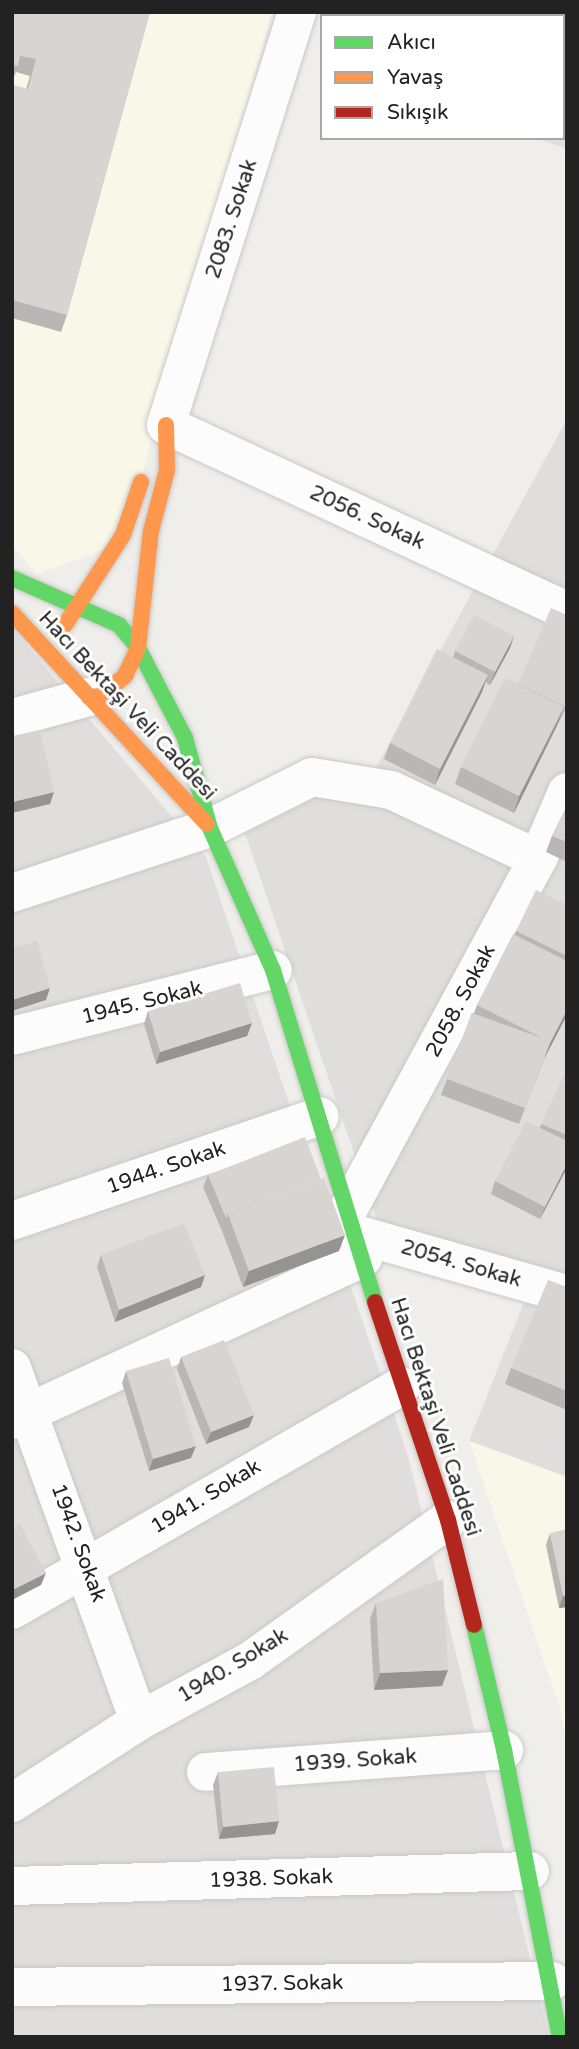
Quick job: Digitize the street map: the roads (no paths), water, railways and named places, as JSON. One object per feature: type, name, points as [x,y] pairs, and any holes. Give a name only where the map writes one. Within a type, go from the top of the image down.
[{"type":"street","name":"2083. Sokak","points":[[154,451],[297,12]]},
{"type":"street","points":[[55,660],[53,648],[62,628],[79,606],[123,535],[154,451]]},
{"type":"street","points":[[12,718],[89,696],[100,696],[125,676],[138,648],[151,531],[167,470],[154,451]]},
{"type":"street","name":"2056. Sokak","points":[[154,451],[567,611]]},
{"type":"street","name":"Hacı Bektaşi Veli Caddesi","points":[[12,578],[118,625],[138,648],[185,738],[210,828],[273,970],[320,1115],[401,1386],[448,1520],[504,1750],[552,1982],[560,2037]]},
{"type":"street","name":"Hacı Bektaşi Veli Caddesi","points":[[12,613],[210,828]]},
{"type":"street","points":[[12,893],[210,828],[312,777],[391,790],[538,859]]},
{"type":"street","name":"2058. Sokak","points":[[356,1233],[538,859],[567,792]]},
{"type":"street","name":"1945. Sokak","points":[[12,1036],[273,970]]},
{"type":"street","name":"1944. Sokak","points":[[12,1221],[320,1115]]},
{"type":"street","points":[[21,1416],[356,1233]]},
{"type":"street","name":"2054. Sokak","points":[[356,1233],[567,1294]]},
{"type":"street","name":"1942. Sokak","points":[[12,1368],[21,1416],[88,1569],[139,1721]]},
{"type":"street","name":"1941. Sokak","points":[[12,1610],[88,1569],[264,1462],[401,1386]]},
{"type":"street","name":"1940. Sokak","points":[[12,1803],[139,1721],[250,1661],[448,1520]]},
{"type":"street","name":"1939. Sokak","points":[[206,1772],[504,1750]]},
{"type":"street","name":"1938. Sokak","points":[[12,1886],[530,1871]]},
{"type":"street","name":"1937. Sokak","points":[[12,1987],[552,1982]]}]
